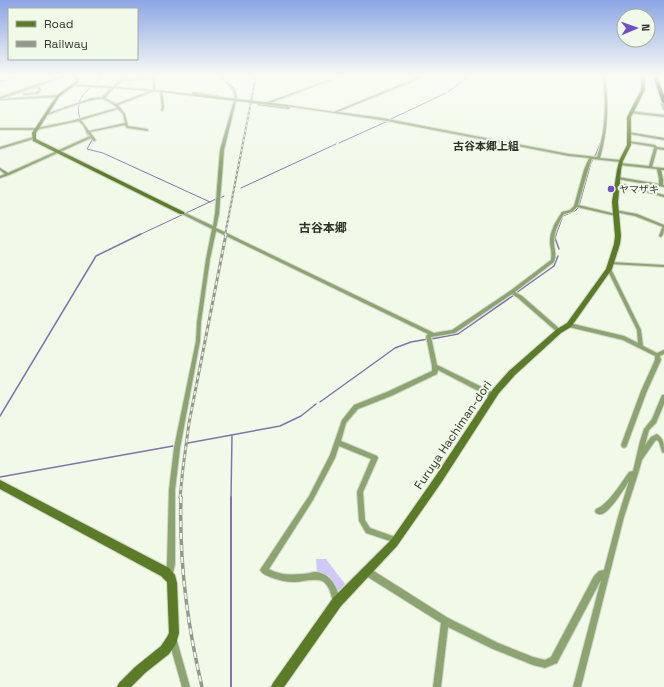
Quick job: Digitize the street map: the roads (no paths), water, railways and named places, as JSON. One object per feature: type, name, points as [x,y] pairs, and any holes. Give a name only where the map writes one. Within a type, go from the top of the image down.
[{"type":"street","points":[[33,138],[36,129],[51,108]]},
{"type":"street","points":[[47,114],[65,108]]},
{"type":"street","points":[[0,129],[36,129],[80,120],[119,108]]},
{"type":"street","points":[[119,108],[124,114],[126,127],[147,130]]},
{"type":"street","points":[[124,687],[140,670],[169,647],[174,633],[172,583],[169,575],[171,564],[172,490],[177,448],[198,341],[206,272],[217,214],[222,150],[233,108]]},
{"type":"street","points":[[302,108],[387,120],[570,155],[664,169]]},
{"type":"street","points":[[302,108],[309,109]]},
{"type":"street","points":[[302,108],[309,109]]},
{"type":"street","points":[[334,112],[344,108]]},
{"type":"street","points":[[598,158],[604,138],[607,108]]},
{"type":"street","name":"Furuya Hachiman-dori","points":[[277,687],[337,602],[396,540],[470,432],[492,395],[512,373],[559,331],[569,324],[610,266],[618,236],[616,213],[617,180],[621,162],[630,142],[629,117],[633,108]]},
{"type":"street","points":[[631,112],[664,116]]},
{"type":"street","points":[[80,120],[83,121],[87,132],[94,140]]},
{"type":"street","points":[[87,132],[126,124]]},
{"type":"street","points":[[630,133],[664,139]]},
{"type":"street","points":[[0,177],[91,137]]},
{"type":"street","points":[[33,138],[37,143],[434,335]]},
{"type":"street","points":[[0,148],[33,138]]},
{"type":"street","points":[[630,142],[664,149]]},
{"type":"street","points":[[650,168],[656,148]]},
{"type":"street","points":[[337,602],[330,584],[325,578],[314,576],[293,579],[270,574],[264,570],[311,498],[333,456],[344,422],[356,407],[389,394],[435,372],[428,336],[453,332],[512,292],[553,261],[555,254],[552,241],[557,226],[563,213],[571,211],[576,206],[591,157]]},
{"type":"street","points":[[0,169],[8,174]]},
{"type":"street","points":[[617,180],[662,186],[659,169]]},
{"type":"street","points":[[617,180],[664,196]]},
{"type":"street","points":[[576,206],[636,215],[664,227],[661,236]]},
{"type":"street","points":[[641,347],[639,330],[610,266],[664,266]]},
{"type":"street","points":[[512,292],[559,331]]},
{"type":"street","points":[[569,324],[619,337],[657,355],[664,352]]},
{"type":"street","points":[[624,445],[644,391],[658,360],[657,355]]},
{"type":"street","points":[[435,366],[492,395]]},
{"type":"street","points":[[577,687],[621,517],[635,474],[638,458],[647,429],[654,421],[664,398]]},
{"type":"street","points":[[638,458],[653,439],[657,437],[661,440],[664,450]]},
{"type":"street","points":[[337,442],[375,458],[360,492],[362,521],[368,531],[396,540]]},
{"type":"street","points":[[598,511],[601,512],[609,504],[631,474],[635,474]]},
{"type":"street","points":[[0,484],[169,575]]},
{"type":"street","points":[[366,571],[445,621],[496,646],[533,661],[545,664],[554,660],[597,579],[602,574],[606,574]]},
{"type":"street","points":[[437,687],[445,621]]},
{"type":"street","points":[[172,640],[186,687]]},
{"type":"waterway","points":[[78,108],[80,119]]},
{"type":"waterway","points":[[391,119],[414,108]]},
{"type":"waterway","points":[[339,143],[388,121]]},
{"type":"waterway","points":[[82,123],[87,134],[92,140],[87,149],[103,153],[210,202]]},
{"type":"waterway","points":[[602,138],[603,132]]},
{"type":"waterway","points":[[595,156],[602,139]]},
{"type":"waterway","points":[[241,188],[336,144]]},
{"type":"waterway","points":[[579,206],[591,163],[594,158]]},
{"type":"waterway","points":[[220,198],[224,196]]},
{"type":"waterway","points":[[210,202],[216,199]]},
{"type":"waterway","points":[[139,235],[210,202]]},
{"type":"waterway","points":[[556,235],[563,216],[575,211],[578,208]]},
{"type":"waterway","points":[[0,416],[96,256],[141,234]]},
{"type":"waterway","points":[[556,234],[555,238],[559,249]]},
{"type":"waterway","points":[[516,293],[554,266],[558,256]]},
{"type":"waterway","points":[[431,339],[458,334],[514,295]]},
{"type":"waterway","points":[[320,402],[395,348],[411,342],[428,339]]},
{"type":"waterway","points":[[188,443],[280,426],[301,416],[316,404]]},
{"type":"waterway","points":[[231,498],[232,435]]},
{"type":"waterway","points":[[0,477],[173,446]]},
{"type":"waterway","points":[[231,498],[231,687]]},
{"type":"railway","points":[[225,235],[250,108]]},
{"type":"railway","points":[[180,498],[189,423],[226,234]]},
{"type":"railway","points":[[181,497],[181,545],[185,592],[192,640],[202,687]]},
{"type":"place","name":"ヤマザキ","points":[[611,189]]},
{"type":"district","name":"古谷本郷上組","points":[[486,146]]},
{"type":"district","name":"古谷本郷","points":[[323,228]]}]
